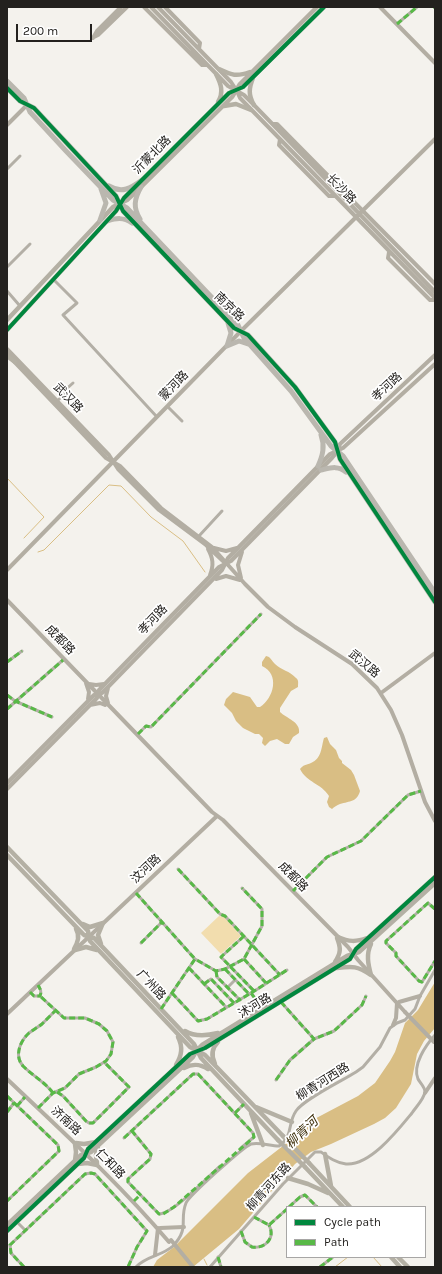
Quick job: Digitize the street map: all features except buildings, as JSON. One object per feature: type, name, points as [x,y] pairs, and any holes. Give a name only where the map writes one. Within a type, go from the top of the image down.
[{"type":"highway","name":"南京路","points":[[7,81],[24,98],[30,112],[99,182],[112,200],[127,208],[144,230],[227,321],[234,328],[248,335],[295,387],[335,442],[340,460],[435,602]]},
{"type":"highway","name":"南京路","points":[[7,88],[20,101],[27,105]]},
{"type":"highway","points":[[99,182],[118,190],[128,189],[142,180]]},
{"type":"highway","points":[[99,182],[106,203],[100,220]]},
{"type":"highway","points":[[141,187],[136,198],[135,210],[144,230]]},
{"type":"highway","points":[[107,221],[124,219],[144,230]]},
{"type":"highway","name":"南京路","points":[[144,230],[238,325],[244,338],[292,391],[331,446],[343,456],[435,593]]},
{"type":"highway","points":[[226,346],[231,333],[227,321]]},
{"type":"highway","points":[[226,346],[239,341],[250,345]]},
{"type":"highway","points":[[320,430],[324,450],[319,468],[342,468],[350,475]]},
{"type":"main road","name":"沂蒙北路","points":[[253,74],[317,7]]},
{"type":"main road","name":"沂蒙北路","points":[[7,320],[112,207],[120,205],[141,187],[222,107],[237,91],[240,84],[253,74],[324,7]]},
{"type":"main road","points":[[219,69],[233,76],[253,74],[249,91],[250,98],[254,105]]},
{"type":"main road","points":[[215,107],[220,98],[222,88],[216,74]]},
{"type":"main road","name":"沂蒙北路","points":[[7,330],[116,211],[124,198],[229,93],[237,91]]},
{"type":"main road","points":[[222,107],[236,104],[252,110]]},
{"type":"main road","points":[[7,355],[15,362]]},
{"type":"main road","name":"广州路","points":[[7,847],[74,921],[84,935],[94,938],[161,1010],[190,1047],[197,1050],[201,1058],[217,1071],[307,1165]]},
{"type":"main road","name":"广州路","points":[[7,855],[74,921]]},
{"type":"main road","name":"沭河路","points":[[372,938],[435,876]]},
{"type":"main road","name":"沭河路","points":[[7,1225],[76,1163],[84,1158],[88,1149],[97,1144],[202,1044],[281,1002],[353,953],[435,883]]},
{"type":"main road","points":[[74,921],[90,927],[103,923]]},
{"type":"main road","points":[[74,921],[78,932],[75,949]]},
{"type":"main road","points":[[101,946],[98,935],[103,923]]},
{"type":"main road","name":"广州路","points":[[89,937],[90,941],[99,951],[177,1029]]},
{"type":"main road","points":[[337,938],[352,942],[372,938],[368,957],[370,973]]},
{"type":"main road","points":[[337,938],[341,950],[334,966],[360,968],[370,973]]},
{"type":"main road","points":[[75,949],[86,947],[99,951]]},
{"type":"main road","name":"沭河路","points":[[223,1034],[262,1008],[334,966]]},
{"type":"main road","points":[[177,1029],[191,1035],[198,1036],[223,1034]]},
{"type":"main road","points":[[174,1072],[182,1050],[177,1029]]},
{"type":"main road","points":[[217,1071],[212,1052],[223,1034]]},
{"type":"main road","points":[[174,1072],[196,1064],[217,1071]]},
{"type":"main road","name":"广州路","points":[[217,1071],[244,1104],[251,1108]]},
{"type":"main road","points":[[251,1108],[292,1122]]},
{"type":"main road","points":[[251,1108],[263,1144]]},
{"type":"main road","points":[[258,1132],[261,1128],[272,1129],[272,1122],[276,1116]]},
{"type":"main road","points":[[75,1143],[97,1144],[97,1164],[76,1163],[75,1143]]},
{"type":"main road","points":[[325,1154],[331,1187]]},
{"type":"main road","name":"沭河路","points":[[7,1231],[76,1163]]},
{"type":"main road","points":[[307,1165],[318,1173],[349,1206]]},
{"type":"main road","points":[[307,1165],[312,1174],[342,1206]]},
{"type":"main road","points":[[318,1173],[324,1171],[327,1166]]},
{"type":"main road","points":[[308,1184],[312,1184],[312,1174]]},
{"type":"main road","points":[[288,1178],[308,1184],[331,1194]]},
{"type":"main road","points":[[392,1258],[400,1267]]},
{"type":"main road","points":[[399,1258],[408,1267]]},
{"type":"street","points":[[121,7],[92,38],[98,35],[127,7]]},
{"type":"street","points":[[144,7],[202,66],[207,65]]},
{"type":"street","name":"长沙路","points":[[151,7],[228,86],[244,95],[275,124],[322,175],[361,212],[382,237],[435,292]]},
{"type":"street","name":"长沙路","points":[[158,7],[171,17],[219,69],[237,91],[240,98],[389,252],[433,300]]},
{"type":"street","points":[[165,7],[171,17],[200,43],[200,49]]},
{"type":"street","points":[[380,7],[435,63]]},
{"type":"street","points":[[398,24],[417,7]]},
{"type":"street","points":[[167,24],[167,31]]},
{"type":"street","points":[[7,125],[27,105]]},
{"type":"street","points":[[275,124],[322,170],[361,212],[388,236],[435,284]]},
{"type":"street","name":"蒙河路","points":[[7,570],[158,417],[240,331],[435,139]]},
{"type":"street","points":[[7,169],[20,156]]},
{"type":"street","points":[[322,170],[322,175]]},
{"type":"street","points":[[382,237],[388,236]]},
{"type":"street","points":[[7,267],[30,244]]},
{"type":"street","points":[[389,252],[388,258],[433,300]]},
{"type":"street","points":[[425,282],[427,275]]},
{"type":"street","points":[[53,279],[77,303],[63,315],[158,417]]},
{"type":"street","points":[[7,291],[20,306]]},
{"type":"street","name":"武汉路","points":[[7,349],[109,455],[113,463],[120,466],[161,508],[212,547],[268,607],[352,664],[368,678],[381,693],[392,710],[425,802],[435,821]]},
{"type":"street","name":"孝河路","points":[[338,451],[340,444],[435,355]]},
{"type":"street","name":"武汉路","points":[[15,362],[106,458],[113,463],[159,510],[226,563]]},
{"type":"street","name":"孝河路","points":[[7,783],[88,703],[97,698],[99,690],[107,684],[210,580],[222,570],[226,563],[232,561],[242,548],[319,468],[435,364]]},
{"type":"street","points":[[57,401],[66,393],[64,391],[73,382]]},
{"type":"street","points":[[168,406],[182,421]]},
{"type":"street","points":[[199,536],[222,511]]},
{"type":"street","points":[[206,546],[212,556],[213,564],[210,580],[226,576],[242,580],[238,565],[242,548],[226,551],[212,547]]},
{"type":"street","name":"成都路","points":[[7,601],[87,683]]},
{"type":"street","name":"成都路","points":[[7,601],[212,812],[223,820],[293,891],[337,938]]},
{"type":"street","points":[[138,734],[146,726],[152,727],[261,614]]},
{"type":"street","points":[[7,662],[22,651]]},
{"type":"street","points":[[381,693],[435,653]]},
{"type":"street","points":[[7,709],[63,660]]},
{"type":"street","points":[[87,683],[96,685],[107,684],[106,696],[108,705],[88,703],[89,692],[87,683]]},
{"type":"street","points":[[7,695],[15,701],[52,717]]},
{"type":"street","name":"孝河路","points":[[7,789],[88,703]]},
{"type":"street","name":"成都路","points":[[108,705],[353,953],[435,1041]]},
{"type":"street","points":[[293,891],[327,858],[361,841],[408,795],[421,791]]},
{"type":"street","name":"汶河路","points":[[7,1013],[217,816]]},
{"type":"street","points":[[178,869],[200,894],[204,896],[220,914],[225,916],[280,975]]},
{"type":"street","points":[[216,971],[225,969],[244,959],[262,926],[262,910],[242,888]]},
{"type":"street","points":[[136,893],[195,959],[216,971],[218,976],[240,1000]]},
{"type":"street","points":[[435,909],[428,903],[386,941],[386,943],[396,952],[396,956],[419,981],[422,982],[435,961]]},
{"type":"street","points":[[141,943],[162,922]]},
{"type":"street","points":[[244,936],[221,957],[230,966],[262,1008]]},
{"type":"street","name":"汶河路","points":[[7,1013],[75,949]]},
{"type":"street","points":[[161,1010],[195,959]]},
{"type":"street","points":[[244,959],[266,983]]},
{"type":"street","points":[[189,968],[226,1008]]},
{"type":"street","points":[[225,969],[235,980],[251,993]]},
{"type":"street","points":[[172,993],[198,1021],[207,1019],[287,970]]},
{"type":"street","name":"柳青河西路","points":[[136,1267],[144,1260],[166,1251],[173,1245],[183,1232],[184,1210],[190,1196],[245,1147],[253,1144],[279,1146],[283,1143],[290,1132],[295,1112],[302,1104],[363,1067],[380,1047],[393,1025],[405,1020],[415,1009],[420,996],[435,970]]},
{"type":"street","points":[[204,984],[211,979],[234,1003]]},
{"type":"street","points":[[228,987],[235,980]]},
{"type":"street","points":[[38,985],[42,993],[40,996]]},
{"type":"street","points":[[30,992],[34,996],[40,996],[64,1018],[85,1018],[99,1024],[107,1032],[113,1042],[112,1054],[104,1062],[79,1074],[65,1088],[55,1092],[38,1108]]},
{"type":"street","points":[[276,1080],[290,1060],[314,1039],[334,1031],[362,1005],[366,996]]},
{"type":"street","points":[[393,1025],[396,1018],[398,1003],[420,996]]},
{"type":"street","points":[[281,1002],[314,1039]]},
{"type":"street","points":[[55,1011],[41,1025],[29,1033],[21,1046],[18,1053],[18,1058],[22,1065],[70,1103],[89,1123],[93,1123],[128,1087],[104,1062]]},
{"type":"street","points":[[425,1093],[416,1072],[421,1053],[435,1035]]},
{"type":"street","points":[[124,1138],[193,1074],[198,1074],[235,1113],[254,1136],[174,1208],[163,1214],[158,1214],[128,1182],[128,1179],[150,1159],[151,1154],[132,1131]]},
{"type":"street","points":[[325,1154],[329,1158],[346,1164],[355,1163],[364,1159],[381,1148],[421,1101],[435,1078]]},
{"type":"street","name":"济南路","points":[[7,1080],[75,1143]]},
{"type":"street","name":"济南路","points":[[7,1080],[86,1154]]},
{"type":"street","points":[[7,1096],[58,1145],[59,1151],[7,1201]]},
{"type":"street","points":[[7,1112],[25,1097]]},
{"type":"street","points":[[235,1113],[244,1104]]},
{"type":"street","name":"柳青河东路","points":[[210,1267],[288,1178],[315,1152],[325,1154]]},
{"type":"street","name":"仁和路","points":[[86,1154],[134,1201],[192,1267]]},
{"type":"street","name":"仁和路","points":[[97,1164],[159,1228]]},
{"type":"street","points":[[24,1267],[11,1253],[10,1244],[85,1174],[91,1173],[95,1174],[147,1231],[137,1247],[128,1267]]},
{"type":"street","points":[[134,1201],[140,1195]]},
{"type":"street","points":[[290,1206],[300,1197],[305,1195],[316,1206]]},
{"type":"street","points":[[269,1225],[286,1210]]},
{"type":"street","points":[[241,1231],[245,1242],[252,1248],[265,1246],[272,1234],[269,1225],[254,1217]]},
{"type":"street","points":[[17,1222],[25,1230]]},
{"type":"street","points":[[155,1255],[159,1228],[184,1227]]},
{"type":"street","points":[[218,1258],[221,1267]]},
{"type":"street","points":[[320,1267],[332,1258]]},
{"type":"shaded area","points":[[219,916],[224,917],[241,936],[221,954],[201,933]]},
{"type":"water","points":[[266,656],[270,658],[277,666],[294,676],[298,681],[298,687],[291,691],[280,708],[280,712],[295,723],[299,729],[299,733],[293,737],[289,744],[285,744],[277,739],[270,741],[265,746],[262,743],[263,738],[259,734],[255,734],[243,728],[224,705],[226,699],[233,692],[250,697],[257,707],[260,707],[265,703],[272,692],[273,686],[271,675],[268,670],[262,666],[262,662]]},
{"type":"water","points":[[327,737],[330,744],[336,750],[342,763],[351,770],[360,791],[359,795],[355,799],[339,804],[332,809],[329,807],[327,802],[329,796],[326,792],[306,777],[300,769],[303,766],[315,761],[319,756],[324,738]]},
{"type":"water","name":"柳青河","points":[[435,982],[435,1028],[424,1041],[417,1054],[411,1084],[396,1108],[385,1118],[311,1152],[295,1164],[239,1229],[193,1267],[153,1267],[157,1260],[174,1247],[248,1173],[297,1135],[305,1124],[358,1096],[375,1083],[395,1052],[405,1023],[418,1010]]},
{"type":"waterway","points":[[7,478],[44,517],[24,538]]},
{"type":"waterway","points":[[38,552],[44,550],[109,485],[121,486],[151,517],[183,541],[205,572]]},
{"type":"waterway","points":[[335,1267],[347,1258]]},
{"type":"waterway","points":[[374,1258],[382,1267]]},
{"type":"waterway","points":[[204,1259],[207,1265]]},
{"type":"marked path","points":[[397,24],[417,7]]},
{"type":"marked path","points":[[138,734],[146,726],[151,727],[261,614]]},
{"type":"marked path","points":[[7,662],[22,651]]},
{"type":"marked path","points":[[7,709],[63,660]]},
{"type":"marked path","points":[[7,695],[15,701],[52,717]]},
{"type":"marked path","points":[[293,891],[327,857],[361,841],[408,795],[421,791]]},
{"type":"marked path","points":[[178,869],[220,914],[225,916],[280,975]]},
{"type":"marked path","points":[[161,1009],[195,959],[216,971],[225,969],[244,959],[262,926],[262,909],[242,888]]},
{"type":"marked path","points":[[136,893],[195,959]]},
{"type":"marked path","points":[[435,909],[428,903],[386,941],[386,943],[396,953],[396,956],[419,981],[422,982],[435,961]]},
{"type":"marked path","points":[[141,943],[162,922]]},
{"type":"marked path","points":[[244,936],[221,957],[254,991]]},
{"type":"marked path","points":[[244,959],[266,983]]},
{"type":"marked path","points":[[189,968],[226,1007]]},
{"type":"marked path","points":[[225,969],[249,994]]},
{"type":"marked path","points":[[251,993],[287,970]]},
{"type":"marked path","points":[[216,971],[217,977],[240,1000]]},
{"type":"marked path","points":[[204,984],[211,979],[234,1003]]},
{"type":"marked path","points":[[30,992],[34,996],[40,996],[41,991],[38,985]]},
{"type":"marked path","points":[[172,993],[198,1021],[207,1019],[251,993],[262,1008]]},
{"type":"marked path","points":[[38,1108],[53,1093],[65,1088],[79,1074],[106,1061],[111,1054],[113,1042],[107,1031],[99,1024],[85,1018],[64,1018],[40,996]]},
{"type":"marked path","points":[[281,1002],[314,1039],[334,1031],[362,1005],[366,996]]},
{"type":"marked path","points":[[53,1093],[23,1066],[19,1058],[19,1049],[26,1036],[42,1024],[55,1011]]},
{"type":"marked path","points":[[276,1080],[290,1060],[314,1039]]},
{"type":"marked path","points":[[57,1092],[63,1096],[86,1121],[93,1123],[129,1087],[104,1062]]},
{"type":"marked path","points":[[124,1138],[193,1074],[198,1074],[253,1133],[254,1137],[174,1207],[163,1214],[159,1214],[128,1182],[128,1179],[150,1159],[151,1154],[132,1131]]},
{"type":"marked path","points":[[7,1096],[58,1145],[59,1151],[7,1201]]},
{"type":"marked path","points":[[17,1106],[25,1097]]},
{"type":"marked path","points":[[7,1112],[14,1103]]},
{"type":"marked path","points":[[235,1113],[244,1104]]},
{"type":"marked path","points":[[24,1267],[11,1253],[10,1245],[85,1174],[91,1173],[95,1174],[147,1231],[137,1247],[128,1267]]},
{"type":"marked path","points":[[134,1201],[140,1195]]},
{"type":"marked path","points":[[290,1206],[300,1197],[305,1195],[316,1206]]},
{"type":"marked path","points":[[254,1217],[269,1225],[286,1210]]},
{"type":"marked path","points":[[241,1231],[245,1242],[252,1247],[257,1247],[268,1242],[271,1234],[269,1225]]},
{"type":"marked path","points":[[218,1257],[221,1267]]},
{"type":"marked path","points":[[320,1267],[332,1258]]},
{"type":"cycle path","points":[[7,330],[116,211],[124,198],[229,93],[243,87],[324,7]]},
{"type":"cycle path","points":[[7,88],[20,101],[34,108],[116,196],[123,211],[234,328],[248,335],[295,387],[335,442],[340,459],[435,602]]},
{"type":"cycle path","points":[[7,1231],[84,1158],[88,1149],[190,1054],[205,1048],[350,959],[356,949],[435,877]]}]
